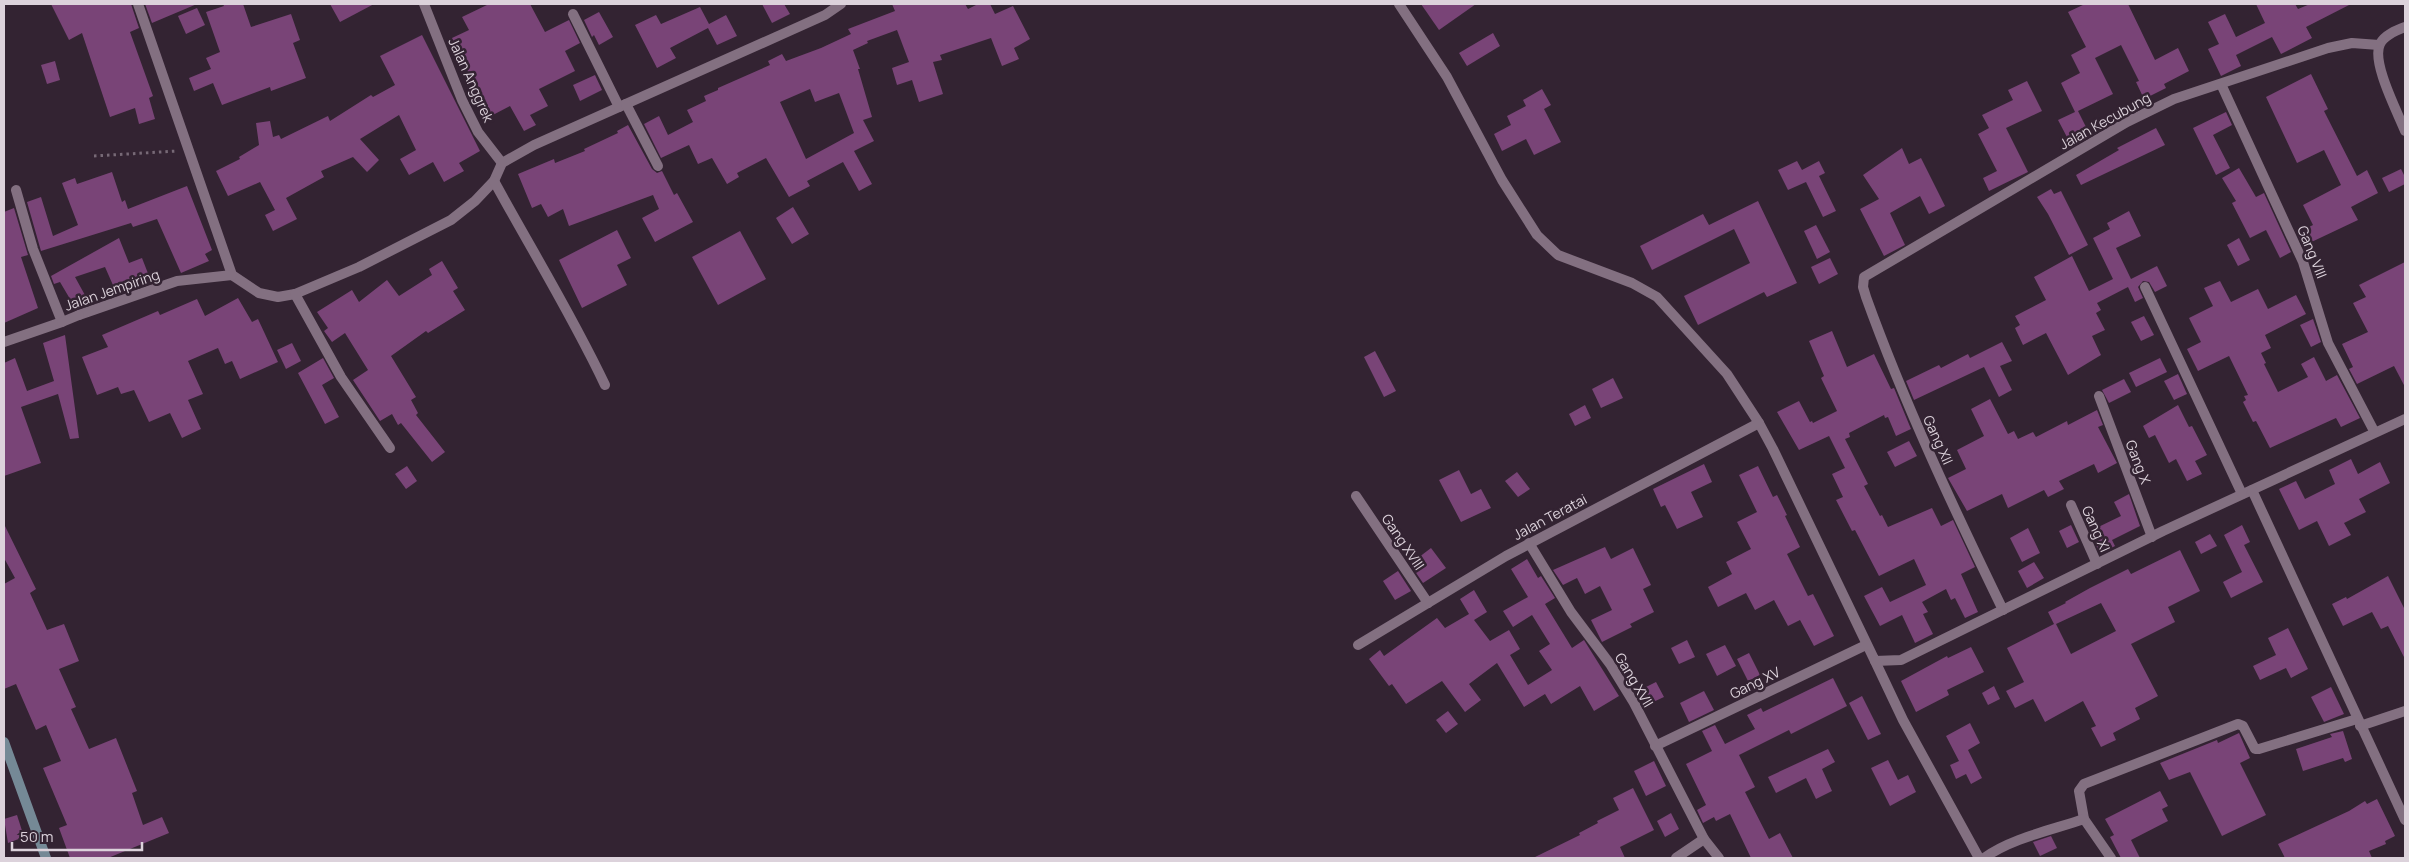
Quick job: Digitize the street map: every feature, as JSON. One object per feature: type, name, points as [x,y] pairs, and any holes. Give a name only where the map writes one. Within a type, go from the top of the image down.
[{"type":"main road","points":[[4,742],[46,858]]},
{"type":"street","points":[[138,4],[232,275],[266,296],[278,297],[294,294],[360,267],[451,220],[475,201],[494,181],[502,163],[534,145],[796,28],[841,4]]},
{"type":"street","name":"Jalan Anggrek","points":[[424,4],[466,108],[478,132],[502,163]]},
{"type":"street","points":[[1399,4],[1448,77],[1502,180],[1537,235],[1558,255],[1632,283],[1657,297],[1727,374],[1759,422],[1788,478],[1903,720],[1979,858]]},
{"type":"street","points":[[573,14],[622,106],[658,166]]},
{"type":"street","points":[[2405,27],[2392,32],[2379,45],[2381,71],[2405,132]]},
{"type":"street","name":"Jalan Kecubung","points":[[1864,277],[2127,122],[2174,100],[2328,48],[2352,43],[2379,45]]},
{"type":"street","name":"Gang VIII","points":[[2221,84],[2303,262],[2328,343],[2374,431]]},
{"type":"street","points":[[494,181],[544,274],[579,329],[605,385]]},
{"type":"street","points":[[16,190],[33,250],[62,322]]},
{"type":"street","name":"Jalan Jempiring","points":[[4,342],[177,281],[232,275]]},
{"type":"street","name":"Gang XII","points":[[1864,277],[1863,287],[1866,297],[1893,371],[1946,492],[2003,610]]},
{"type":"street","points":[[2145,287],[2242,494]]},
{"type":"street","points":[[294,294],[341,377],[390,448]]},
{"type":"street","name":"Gang X","points":[[2099,396],[2152,537]]},
{"type":"street","points":[[1875,661],[1901,660],[2152,537],[2374,431],[2405,419]]},
{"type":"street","name":"Jalan Teratai","points":[[1358,645],[1529,543],[1759,422]]},
{"type":"street","points":[[2252,490],[2311,613],[2358,722],[2405,820]]},
{"type":"street","name":"Gang XVIII","points":[[1356,496],[1428,603]]},
{"type":"street","name":"Gang XI","points":[[2071,505],[2097,564]]},
{"type":"street","name":"Gang XVII","points":[[1529,543],[1571,612],[1610,664],[1634,703],[1704,839],[1719,858]]},
{"type":"street","name":"Gang XV","points":[[1655,746],[1866,645]]},
{"type":"street","points":[[2111,858],[2084,819],[2079,791],[2084,784],[2238,724],[2242,726],[2255,749],[2260,750],[2358,722],[2405,711]]},
{"type":"street","points":[[1984,858],[1994,851],[2084,819]]},
{"type":"street","points":[[1676,858],[1704,839]]},
{"type":"path","points":[[94,156],[188,150]]},
{"type":"building","points":[[51,4],[131,4],[139,28],[130,32],[153,96],[149,98],[155,119],[139,124],[135,108],[110,117],[82,33],[69,40]]},
{"type":"building","points":[[145,4],[197,4],[152,23]]},
{"type":"building","points":[[223,4],[243,4],[251,27],[291,14],[300,40],[293,43],[306,78],[271,91],[270,87],[222,105],[213,83],[194,91],[189,78],[211,69],[206,58],[220,52],[206,12],[224,6]]},
{"type":"building","points":[[330,4],[374,4],[340,22]]},
{"type":"building","points":[[489,4],[530,4],[545,32],[569,20],[580,43],[565,51],[575,71],[539,89],[548,106],[530,115],[536,125],[524,131],[510,106],[489,117],[452,38],[469,30],[462,17]]},
{"type":"building","points":[[762,4],[784,4],[790,14],[772,23]]},
{"type":"building","points":[[892,4],[965,4],[968,9],[978,4],[990,4],[995,14],[1013,6],[1030,39],[1014,48],[1019,59],[1002,66],[991,38],[940,55],[942,60],[933,62],[943,94],[919,102],[912,80],[897,85],[892,68],[909,62],[897,30],[867,41],[868,43],[853,50],[860,69],[858,69],[872,117],[863,120],[874,141],[854,151],[872,184],[859,191],[843,162],[807,181],[810,186],[789,197],[766,158],[737,173],[739,177],[727,184],[712,158],[698,164],[689,145],[661,158],[644,124],[659,116],[668,135],[693,122],[687,110],[706,101],[704,96],[718,90],[718,88],[770,65],[768,61],[782,54],[786,61],[821,48],[851,34],[848,29],[895,11]],"holes":[[[810,89],[815,102],[839,93],[854,133],[806,159],[780,102]]]},
{"type":"building","points":[[1421,4],[1476,4],[1439,30]]},
{"type":"building","points":[[2085,4],[2128,4],[2155,60],[2178,48],[2189,71],[2164,84],[2166,88],[2144,99],[2136,82],[2139,81],[2121,45],[2095,58],[2113,94],[2078,111],[2087,129],[2068,139],[2058,120],[2075,112],[2061,83],[2080,73],[2071,55],[2086,47],[2068,12]]},
{"type":"building","points":[[2256,4],[2295,4],[2298,9],[2310,4],[2351,4],[2306,27],[2312,38],[2281,54],[2272,37],[2236,55],[2241,66],[2221,76],[2208,49],[2219,44],[2208,22],[2225,14],[2236,37],[2265,23]]},
{"type":"building","points":[[700,7],[709,24],[726,15],[737,36],[717,45],[708,28],[670,48],[676,58],[657,68],[635,25],[656,15],[661,24]]},
{"type":"building","points":[[197,8],[205,25],[186,34],[178,16]]},
{"type":"building","points":[[599,12],[613,37],[599,45],[594,35],[592,37],[584,20]]},
{"type":"building","points":[[1493,33],[1500,46],[1467,66],[1459,53]]},
{"type":"building","points":[[422,35],[480,151],[459,163],[464,171],[444,182],[433,162],[409,175],[400,159],[416,150],[399,115],[360,139],[379,160],[367,172],[353,157],[321,171],[324,177],[286,198],[297,219],[273,231],[265,215],[275,210],[260,182],[228,196],[216,171],[240,159],[239,157],[259,145],[256,123],[270,121],[273,137],[279,135],[281,139],[328,116],[330,121],[371,95],[373,97],[395,85],[380,56]]},
{"type":"building","points":[[55,61],[60,80],[47,84],[41,65]]},
{"type":"building","points":[[2311,74],[2328,109],[2324,111],[2357,176],[2367,170],[2378,193],[2351,207],[2358,220],[2303,246],[2297,233],[2313,225],[2303,205],[2341,185],[2324,150],[2297,163],[2266,97]]},
{"type":"building","points":[[595,75],[602,90],[580,101],[573,85]]},
{"type":"building","points":[[2027,81],[2042,111],[2006,128],[2028,172],[1989,191],[1983,178],[1997,171],[1978,134],[1989,128],[1982,115],[2013,100],[2008,90]]},
{"type":"building","points":[[1542,89],[1551,105],[1544,109],[1561,142],[1534,155],[1526,139],[1502,151],[1494,134],[1511,125],[1507,116],[1526,106],[1523,100]]},
{"type":"building","points":[[2226,112],[2232,125],[2213,135],[2230,168],[2216,175],[2193,128]]},
{"type":"building","points":[[628,125],[652,169],[657,173],[662,171],[674,195],[677,193],[693,222],[655,242],[642,218],[659,209],[653,195],[569,226],[563,209],[548,217],[541,204],[532,208],[518,174],[554,159],[555,163],[585,151],[584,149],[618,133],[617,131]]},
{"type":"building","points":[[2156,128],[2165,145],[2081,185],[2076,175],[2119,150],[2117,148]]},
{"type":"building","points":[[1902,148],[1909,164],[1921,158],[1945,206],[1929,214],[1920,196],[1890,213],[1905,245],[1884,256],[1860,209],[1879,199],[1863,175]]},
{"type":"building","points":[[1797,161],[1802,170],[1819,161],[1825,173],[1819,176],[1836,211],[1823,217],[1806,182],[1788,190],[1778,170]]},
{"type":"building","points":[[2239,168],[2256,197],[2264,193],[2291,252],[2280,258],[2266,230],[2250,238],[2232,203],[2236,201],[2222,178]]},
{"type":"building","points":[[2401,169],[2405,177],[2405,184],[2389,192],[2382,178]]},
{"type":"building","points":[[112,172],[122,202],[125,200],[128,209],[187,186],[212,250],[205,254],[209,261],[181,273],[157,219],[133,227],[131,223],[41,251],[27,202],[41,197],[53,236],[78,225],[62,183],[75,178],[77,184]]},
{"type":"building","points":[[2051,189],[2054,194],[2061,191],[2088,245],[2069,255],[2037,197]]},
{"type":"building","points":[[1758,201],[1797,283],[1767,297],[1764,292],[1698,325],[1684,296],[1750,263],[1734,229],[1652,270],[1640,246],[1703,214],[1709,225]]},
{"type":"building","points":[[793,207],[809,234],[792,244],[776,218]]},
{"type":"building","points":[[14,208],[28,255],[21,257],[38,308],[4,323],[4,212]]},
{"type":"building","points":[[2129,211],[2141,236],[2116,248],[2131,279],[2157,266],[2167,286],[2155,292],[2149,282],[2143,281],[2138,287],[2143,298],[2135,302],[2128,287],[2097,303],[2101,310],[2096,313],[2105,330],[2092,336],[2101,355],[2068,375],[2046,333],[2023,345],[2015,328],[2020,325],[2015,316],[2046,300],[2034,277],[2072,256],[2089,291],[2113,279],[2093,238],[2110,229],[2107,223]]},
{"type":"building","points":[[1816,225],[1830,252],[1817,259],[1804,231]]},
{"type":"building","points":[[617,230],[631,258],[617,265],[627,285],[582,308],[559,260]]},
{"type":"building","points":[[740,231],[766,279],[718,305],[692,257]]},
{"type":"building","points":[[119,238],[129,263],[142,258],[149,276],[128,283],[130,287],[116,292],[105,267],[75,277],[86,297],[73,304],[60,282],[54,284],[51,276]]},
{"type":"building","points":[[2239,238],[2250,260],[2238,266],[2227,245]]},
{"type":"building","points":[[1830,258],[1838,274],[1819,284],[1811,267]]},
{"type":"building","points":[[442,261],[458,288],[453,291],[465,310],[428,333],[426,331],[391,356],[416,397],[411,400],[418,413],[416,415],[445,452],[432,462],[401,423],[398,425],[392,414],[380,421],[353,380],[368,370],[345,333],[332,342],[324,331],[328,328],[317,312],[352,290],[359,302],[387,280],[399,296],[432,275],[429,269]]},
{"type":"building","points":[[2405,262],[2405,387],[2394,366],[2357,384],[2349,369],[2353,367],[2342,344],[2368,332],[2353,303],[2366,297],[2359,285]]},
{"type":"building","points":[[2220,281],[2231,302],[2258,289],[2268,309],[2296,295],[2306,314],[2265,335],[2271,348],[2261,353],[2266,363],[2264,364],[2278,392],[2308,377],[2301,364],[2314,357],[2326,381],[2337,375],[2360,418],[2341,427],[2336,418],[2270,448],[2256,421],[2253,422],[2243,402],[2246,400],[2244,396],[2248,395],[2229,356],[2198,371],[2187,349],[2201,342],[2189,318],[2213,306],[2204,288]]},
{"type":"building","points":[[238,298],[252,322],[258,319],[278,362],[240,379],[232,361],[225,364],[218,348],[188,361],[203,394],[188,400],[201,429],[182,438],[170,413],[149,422],[134,390],[121,394],[118,387],[97,395],[82,357],[108,347],[102,335],[158,311],[160,315],[197,299],[205,316]]},
{"type":"building","points":[[2144,316],[2154,335],[2141,341],[2131,322]]},
{"type":"building","points":[[2313,319],[2321,342],[2311,347],[2300,325]]},
{"type":"building","points":[[1832,331],[1847,367],[1874,354],[1891,389],[1894,388],[1911,429],[1896,436],[1888,417],[1885,418],[1884,415],[1849,433],[1850,437],[1845,439],[1868,484],[1864,486],[1880,516],[1882,515],[1888,527],[1932,508],[1941,526],[1953,520],[1975,567],[1961,574],[1978,612],[1965,618],[1955,598],[1951,600],[1946,589],[1922,602],[1928,612],[1923,614],[1933,634],[1915,643],[1902,615],[1880,626],[1864,596],[1882,587],[1890,602],[1926,585],[1914,559],[1879,576],[1855,530],[1852,531],[1836,500],[1843,497],[1832,474],[1845,468],[1829,436],[1799,450],[1777,412],[1799,401],[1810,422],[1812,421],[1813,423],[1837,411],[1821,378],[1824,376],[1809,341]]},
{"type":"building","points":[[65,335],[79,438],[70,439],[58,394],[21,407],[41,463],[4,476],[4,363],[15,358],[27,391],[54,381],[43,343]]},
{"type":"building","points":[[2002,342],[2012,361],[2000,366],[2012,390],[1999,397],[1984,367],[1914,400],[1906,381],[1939,365],[1941,368],[1968,354],[1970,358]]},
{"type":"building","points":[[292,343],[301,361],[286,369],[277,350]]},
{"type":"building","points":[[1375,351],[1396,391],[1384,397],[1364,357]]},
{"type":"building","points":[[323,358],[334,378],[322,385],[339,417],[325,424],[298,373]]},
{"type":"building","points":[[2160,358],[2167,372],[2136,387],[2129,373]]},
{"type":"building","points":[[2178,374],[2187,394],[2174,400],[2164,381]]},
{"type":"building","points":[[1613,378],[1623,398],[1601,408],[1592,389]]},
{"type":"building","points":[[2124,379],[2131,392],[2109,403],[2102,390]]},
{"type":"building","points":[[1990,399],[2008,434],[2014,431],[2018,439],[2033,432],[2036,437],[2067,421],[2068,425],[2097,410],[2103,425],[2098,427],[2117,463],[2098,473],[2094,464],[2059,481],[2064,489],[2048,497],[2044,490],[2008,508],[2002,494],[1967,511],[1948,478],[1966,469],[1957,450],[1984,436],[1971,409]]},
{"type":"building","points":[[1585,405],[1591,418],[1575,426],[1569,414]]},
{"type":"building","points":[[2178,405],[2189,427],[2192,426],[2207,455],[2195,461],[2202,474],[2187,481],[2176,459],[2169,463],[2155,435],[2149,438],[2143,426]]},
{"type":"building","points":[[1909,441],[1917,456],[1895,467],[1887,452]]},
{"type":"building","points":[[2351,459],[2358,474],[2380,462],[2390,483],[2359,499],[2366,512],[2344,523],[2351,535],[2329,546],[2317,521],[2299,530],[2279,489],[2296,481],[2305,499],[2335,484],[2329,470]]},
{"type":"building","points":[[1704,464],[1712,482],[1691,492],[1703,517],[1677,529],[1665,505],[1661,507],[1653,489]]},
{"type":"building","points":[[407,466],[417,481],[406,489],[395,474]]},
{"type":"building","points":[[1758,466],[1773,497],[1777,495],[1800,547],[1787,554],[1808,596],[1813,594],[1834,636],[1814,646],[1800,620],[1788,626],[1774,600],[1755,610],[1746,593],[1718,607],[1708,587],[1732,574],[1726,562],[1751,549],[1737,522],[1757,512],[1739,475]]},
{"type":"building","points":[[1459,470],[1471,494],[1481,489],[1491,508],[1461,522],[1439,480]]},
{"type":"building","points":[[1517,472],[1530,489],[1518,497],[1505,481]]},
{"type":"building","points":[[2129,494],[2140,526],[2112,540],[2115,546],[2100,554],[2090,531],[2121,516],[2114,502]]},
{"type":"building","points":[[4,524],[36,589],[30,593],[47,630],[64,624],[79,661],[59,669],[76,707],[71,709],[89,749],[116,738],[137,791],[132,793],[143,825],[162,817],[169,833],[108,858],[70,858],[59,828],[67,825],[43,768],[61,761],[46,725],[36,730],[16,684],[4,689],[4,584],[15,578],[4,558]]},
{"type":"building","points":[[2071,525],[2079,542],[2067,548],[2059,531]]},
{"type":"building","points":[[2242,525],[2250,542],[2244,545],[2263,582],[2231,598],[2223,582],[2242,572],[2224,535]]},
{"type":"building","points":[[2028,528],[2040,553],[2022,562],[2010,538]]},
{"type":"building","points":[[2210,534],[2217,546],[2201,554],[2195,542]]},
{"type":"building","points":[[1605,547],[1611,559],[1633,548],[1651,585],[1643,589],[1654,612],[1630,624],[1632,627],[1602,642],[1591,620],[1612,610],[1600,586],[1585,594],[1577,578],[1563,585],[1553,570]]},
{"type":"building","points":[[1431,548],[1446,568],[1423,583],[1410,564]]},
{"type":"building","points":[[2180,550],[2200,591],[2168,607],[2175,622],[2131,644],[2158,696],[2135,708],[2140,719],[2113,733],[2116,740],[2101,747],[2091,728],[2096,726],[2083,701],[2045,722],[2033,699],[2015,708],[2006,691],[2024,682],[2007,648],[2054,624],[2048,612],[2128,569],[2131,574]],"holes":[[[2101,603],[2116,631],[2071,654],[2056,624]]]},
{"type":"building","points":[[1527,559],[1538,578],[1541,576],[1555,598],[1545,604],[1572,648],[1584,640],[1619,696],[1594,711],[1580,686],[1551,704],[1545,694],[1524,707],[1497,663],[1469,684],[1481,700],[1465,712],[1442,681],[1406,704],[1392,684],[1389,686],[1369,659],[1380,650],[1384,656],[1437,618],[1445,628],[1469,614],[1460,599],[1474,590],[1487,612],[1474,620],[1490,641],[1509,630],[1520,649],[1510,655],[1528,685],[1552,670],[1539,651],[1550,644],[1532,615],[1513,627],[1503,611],[1528,597],[1511,569]]},
{"type":"building","points":[[2034,562],[2044,578],[2027,588],[2018,571]]},
{"type":"building","points":[[1398,571],[1411,591],[1395,600],[1383,581]]},
{"type":"building","points":[[2388,576],[2405,610],[2405,659],[2388,626],[2381,629],[2372,612],[2343,626],[2332,604],[2346,597],[2347,599]]},
{"type":"building","points":[[2288,628],[2308,669],[2291,678],[2286,668],[2260,680],[2253,666],[2276,655],[2268,638]]},
{"type":"building","points":[[1687,640],[1695,657],[1679,664],[1671,648]]},
{"type":"building","points":[[1725,645],[1736,666],[1717,676],[1706,654]]},
{"type":"building","points":[[1971,647],[1984,672],[1947,690],[1949,695],[1916,712],[1901,681],[1947,656],[1948,658]]},
{"type":"building","points":[[1749,653],[1760,675],[1748,681],[1737,659]]},
{"type":"building","points":[[1833,678],[1847,706],[1791,734],[1789,730],[1739,755],[1755,787],[1745,792],[1769,839],[1780,833],[1793,858],[1751,858],[1730,814],[1716,821],[1714,817],[1703,823],[1697,810],[1706,805],[1686,764],[1712,751],[1702,731],[1715,725],[1725,744],[1755,729],[1747,715],[1761,708],[1763,712]]},
{"type":"building","points":[[1656,682],[1664,697],[1651,703],[1644,688]]},
{"type":"building","points":[[1994,686],[2000,699],[1988,705],[1982,693]]},
{"type":"building","points":[[2331,687],[2344,714],[2324,722],[2311,697]]},
{"type":"building","points":[[1704,691],[1714,710],[1689,722],[1680,703]]},
{"type":"building","points":[[1862,696],[1881,734],[1868,740],[1849,703]]},
{"type":"building","points":[[1448,711],[1458,724],[1446,733],[1436,720]]},
{"type":"building","points":[[1970,723],[1980,743],[1968,750],[1982,778],[1971,784],[1966,774],[1956,779],[1950,765],[1959,761],[1946,736]]},
{"type":"building","points":[[2343,731],[2352,759],[2345,762],[2343,758],[2303,771],[2296,749],[2332,737],[2330,734]]},
{"type":"building","points":[[2239,733],[2250,758],[2240,763],[2266,815],[2222,836],[2190,772],[2169,780],[2160,763],[2217,740],[2218,743]]},
{"type":"building","points":[[1828,749],[1835,762],[1822,769],[1832,791],[1816,799],[1806,778],[1776,793],[1768,777]]},
{"type":"building","points":[[1888,760],[1898,780],[1908,775],[1916,792],[1890,806],[1871,768]]},
{"type":"building","points":[[1654,761],[1666,786],[1646,796],[1634,771]]},
{"type":"building","points":[[1633,788],[1654,830],[1620,847],[1625,858],[1533,858],[1580,835],[1579,833],[1598,823],[1597,821],[1619,810],[1613,798]]},
{"type":"building","points":[[2160,791],[2168,806],[2162,809],[2168,821],[2131,840],[2140,858],[2121,858],[2110,837],[2114,835],[2105,819]]},
{"type":"building","points":[[2377,799],[2395,836],[2385,841],[2386,844],[2369,851],[2372,858],[2285,858],[2278,844],[2349,811],[2365,801],[2367,804]]},
{"type":"building","points":[[1671,813],[1679,829],[1665,837],[1657,821]]},
{"type":"building","points":[[17,815],[24,837],[8,843],[4,819]]},
{"type":"building","points":[[2051,836],[2057,848],[2040,856],[2033,842]]}]
